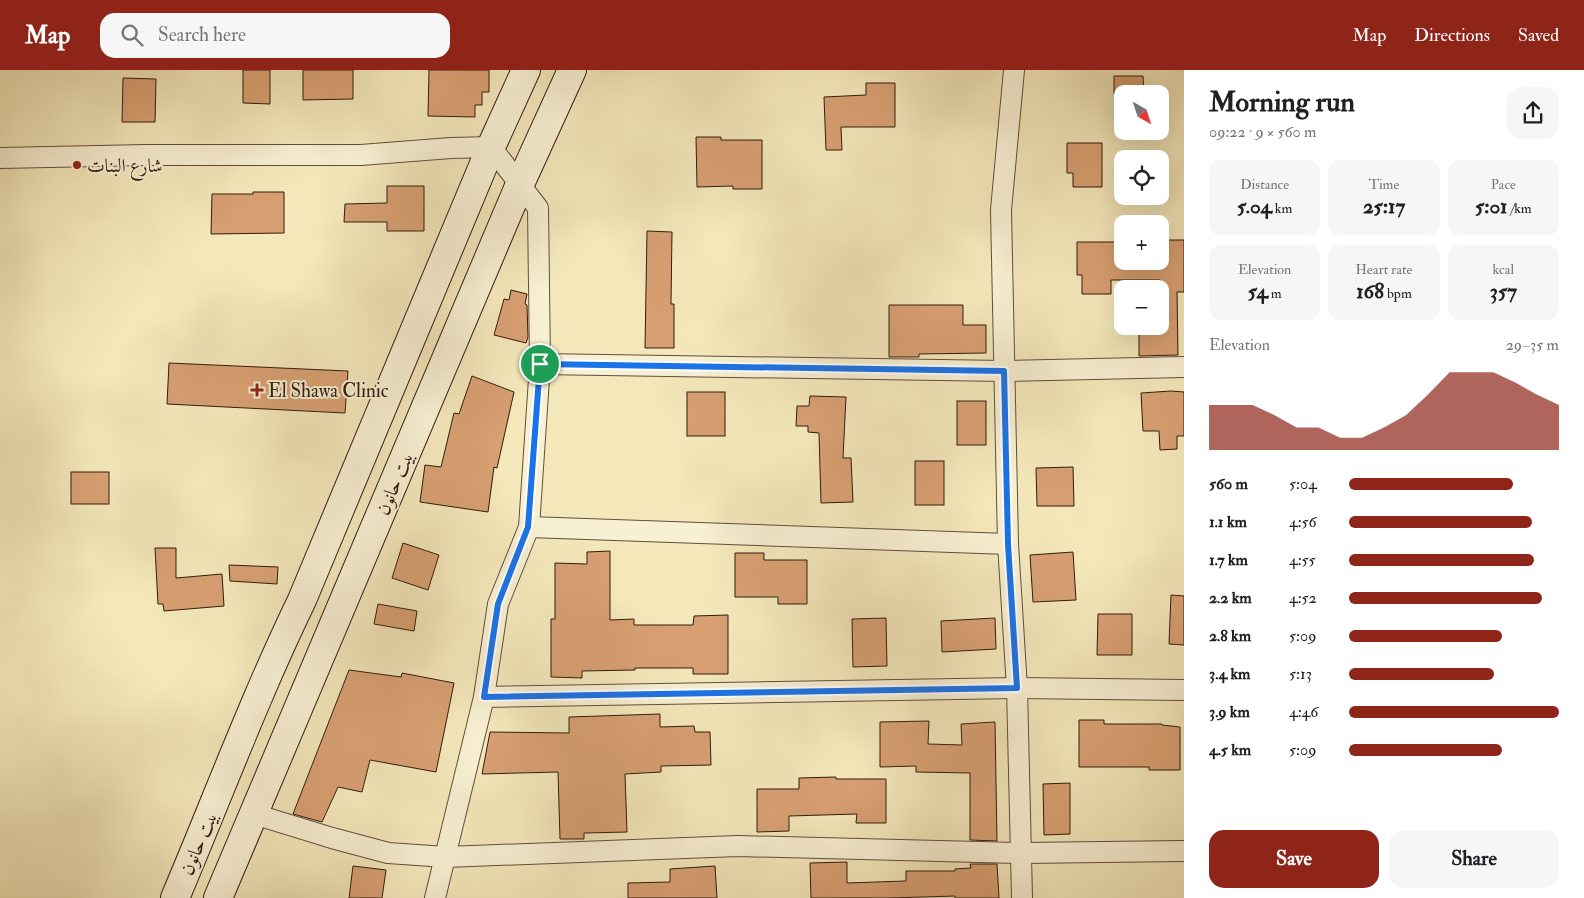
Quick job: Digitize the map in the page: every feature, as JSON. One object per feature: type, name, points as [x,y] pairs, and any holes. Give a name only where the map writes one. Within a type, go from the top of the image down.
[{"type":"main road","name":"بيت حانون","points":[[174,898],[216,802],[273,659],[306,590],[491,147],[526,70]]},
{"type":"main road","name":"بيت حانون","points":[[218,898],[520,184],[572,70]]},
{"type":"street","points":[[1014,70],[1001,210],[1008,544],[1017,688],[1022,898]]},
{"type":"street","points":[[0,158],[146,155],[361,156],[451,148],[491,147],[538,208],[540,364],[528,527],[498,604],[484,697],[435,898]]},
{"type":"street","points":[[540,364],[1004,371],[1184,367]]},
{"type":"street","points":[[528,527],[1008,544]]},
{"type":"street","points":[[484,697],[1017,688],[1184,690]]},
{"type":"street","points":[[254,814],[388,853],[446,857],[738,846],[1022,853],[1184,851]]},
{"type":"building","points":[[243,70],[270,70],[270,104],[243,103]]},
{"type":"building","points":[[303,70],[353,70],[353,99],[303,100]]},
{"type":"building","points":[[429,70],[489,70],[489,92],[482,92],[482,105],[475,105],[475,117],[428,116]]},
{"type":"building","points":[[1114,76],[1143,76],[1144,85],[1114,85]]},
{"type":"building","points":[[123,78],[156,79],[155,122],[122,122]]},
{"type":"building","points":[[866,83],[895,83],[895,127],[841,127],[842,150],[826,150],[824,97],[866,95]]},
{"type":"building","points":[[696,137],[721,137],[721,140],[762,140],[762,189],[733,189],[733,186],[697,187]]},
{"type":"building","points":[[1067,143],[1102,143],[1102,187],[1073,187],[1073,173],[1067,173]]},
{"type":"building","points":[[387,186],[424,186],[424,231],[387,231],[387,222],[344,222],[345,204],[387,203]]},
{"type":"building","points":[[253,192],[284,192],[284,233],[211,234],[212,194],[253,194]]},
{"type":"building","points":[[647,231],[672,232],[671,304],[674,304],[674,348],[645,348]]},
{"type":"building","points":[[1169,240],[1184,240],[1184,292],[1177,292],[1178,355],[1139,356],[1139,335],[1169,335],[1169,280],[1111,280],[1111,294],[1082,294],[1082,275],[1077,275],[1077,242],[1114,242],[1114,270],[1169,270]]},
{"type":"building","points":[[511,290],[527,294],[525,304],[527,305],[528,337],[526,343],[494,335],[504,299],[509,300]]},
{"type":"building","points":[[889,305],[963,305],[963,325],[986,325],[986,353],[919,354],[919,357],[889,357]]},
{"type":"building","name":"El Shawa Clinic","points":[[169,363],[348,371],[345,413],[167,404]]},
{"type":"building","points":[[472,376],[514,392],[497,468],[494,467],[488,512],[420,502],[425,465],[441,467],[454,413],[459,414]]},
{"type":"building","points":[[687,392],[725,392],[725,436],[687,436]]},
{"type":"building","points":[[1184,392],[1184,436],[1177,436],[1177,449],[1160,450],[1159,431],[1143,431],[1141,393]]},
{"type":"building","points":[[810,396],[846,397],[843,458],[851,458],[853,502],[821,503],[819,433],[808,432],[808,426],[796,426],[797,406],[809,406]]},
{"type":"building","points":[[957,401],[986,401],[986,445],[957,445]]},
{"type":"building","points":[[915,461],[944,461],[944,505],[915,505]]},
{"type":"building","points":[[1073,467],[1074,506],[1037,506],[1036,468]]},
{"type":"building","points":[[71,472],[109,472],[109,504],[71,504]]},
{"type":"building","points":[[403,543],[439,555],[428,590],[392,578]]},
{"type":"building","points":[[155,548],[176,548],[176,578],[222,574],[224,606],[164,611],[163,604],[158,604]]},
{"type":"building","points":[[610,551],[610,620],[634,619],[634,625],[693,625],[694,616],[728,615],[728,674],[693,674],[693,668],[635,668],[635,670],[582,671],[582,678],[551,677],[551,619],[555,619],[555,563],[587,564],[587,552]]},
{"type":"building","points":[[1073,552],[1076,600],[1033,602],[1030,555]]},
{"type":"building","points":[[735,553],[764,553],[764,560],[807,560],[807,604],[778,604],[778,597],[735,597]]},
{"type":"building","points":[[229,565],[278,567],[277,584],[230,581]]},
{"type":"building","points":[[1171,595],[1184,596],[1184,645],[1169,644]]},
{"type":"building","points":[[378,604],[417,611],[414,631],[374,624]]},
{"type":"building","points":[[1098,614],[1132,614],[1132,655],[1097,655]]},
{"type":"building","points":[[886,618],[887,666],[853,667],[852,619]]},
{"type":"building","points":[[995,618],[996,649],[942,652],[941,621]]},
{"type":"building","points":[[349,670],[401,677],[402,673],[454,683],[436,772],[370,760],[362,792],[338,787],[322,822],[293,814]]},
{"type":"building","points":[[660,714],[660,727],[694,726],[695,732],[710,732],[711,765],[661,766],[661,772],[625,774],[627,832],[584,833],[584,839],[560,839],[558,772],[482,774],[490,732],[569,733],[569,717]]},
{"type":"building","points":[[1079,720],[1104,720],[1104,724],[1162,724],[1180,727],[1180,770],[1149,770],[1149,767],[1079,767]]},
{"type":"building","points":[[929,721],[928,744],[962,745],[961,724],[995,722],[997,841],[970,840],[970,773],[916,772],[916,766],[880,767],[880,722]]},
{"type":"building","points":[[836,777],[836,779],[886,779],[886,823],[856,823],[857,814],[789,816],[789,831],[757,832],[757,789],[799,789],[799,778]]},
{"type":"building","points":[[1070,783],[1070,834],[1044,835],[1043,784]]},
{"type":"building","points":[[847,862],[847,883],[906,881],[906,871],[955,871],[955,869],[971,868],[970,864],[997,864],[999,898],[955,898],[955,896],[811,898],[810,863]]},
{"type":"building","points":[[353,866],[386,870],[382,898],[349,898]]},
{"type":"building","points":[[715,866],[717,898],[628,898],[628,883],[670,882],[670,869]]},
{"type":"place","name":"شارع البنات","points":[[77,165]]},
{"type":"place","name":"El Shawa Clinic","points":[[257,390]]},
{"type":"route","points":[[540,364],[1004,371],[1008,544],[1017,688],[484,697],[498,604],[528,527],[540,364]]}]
